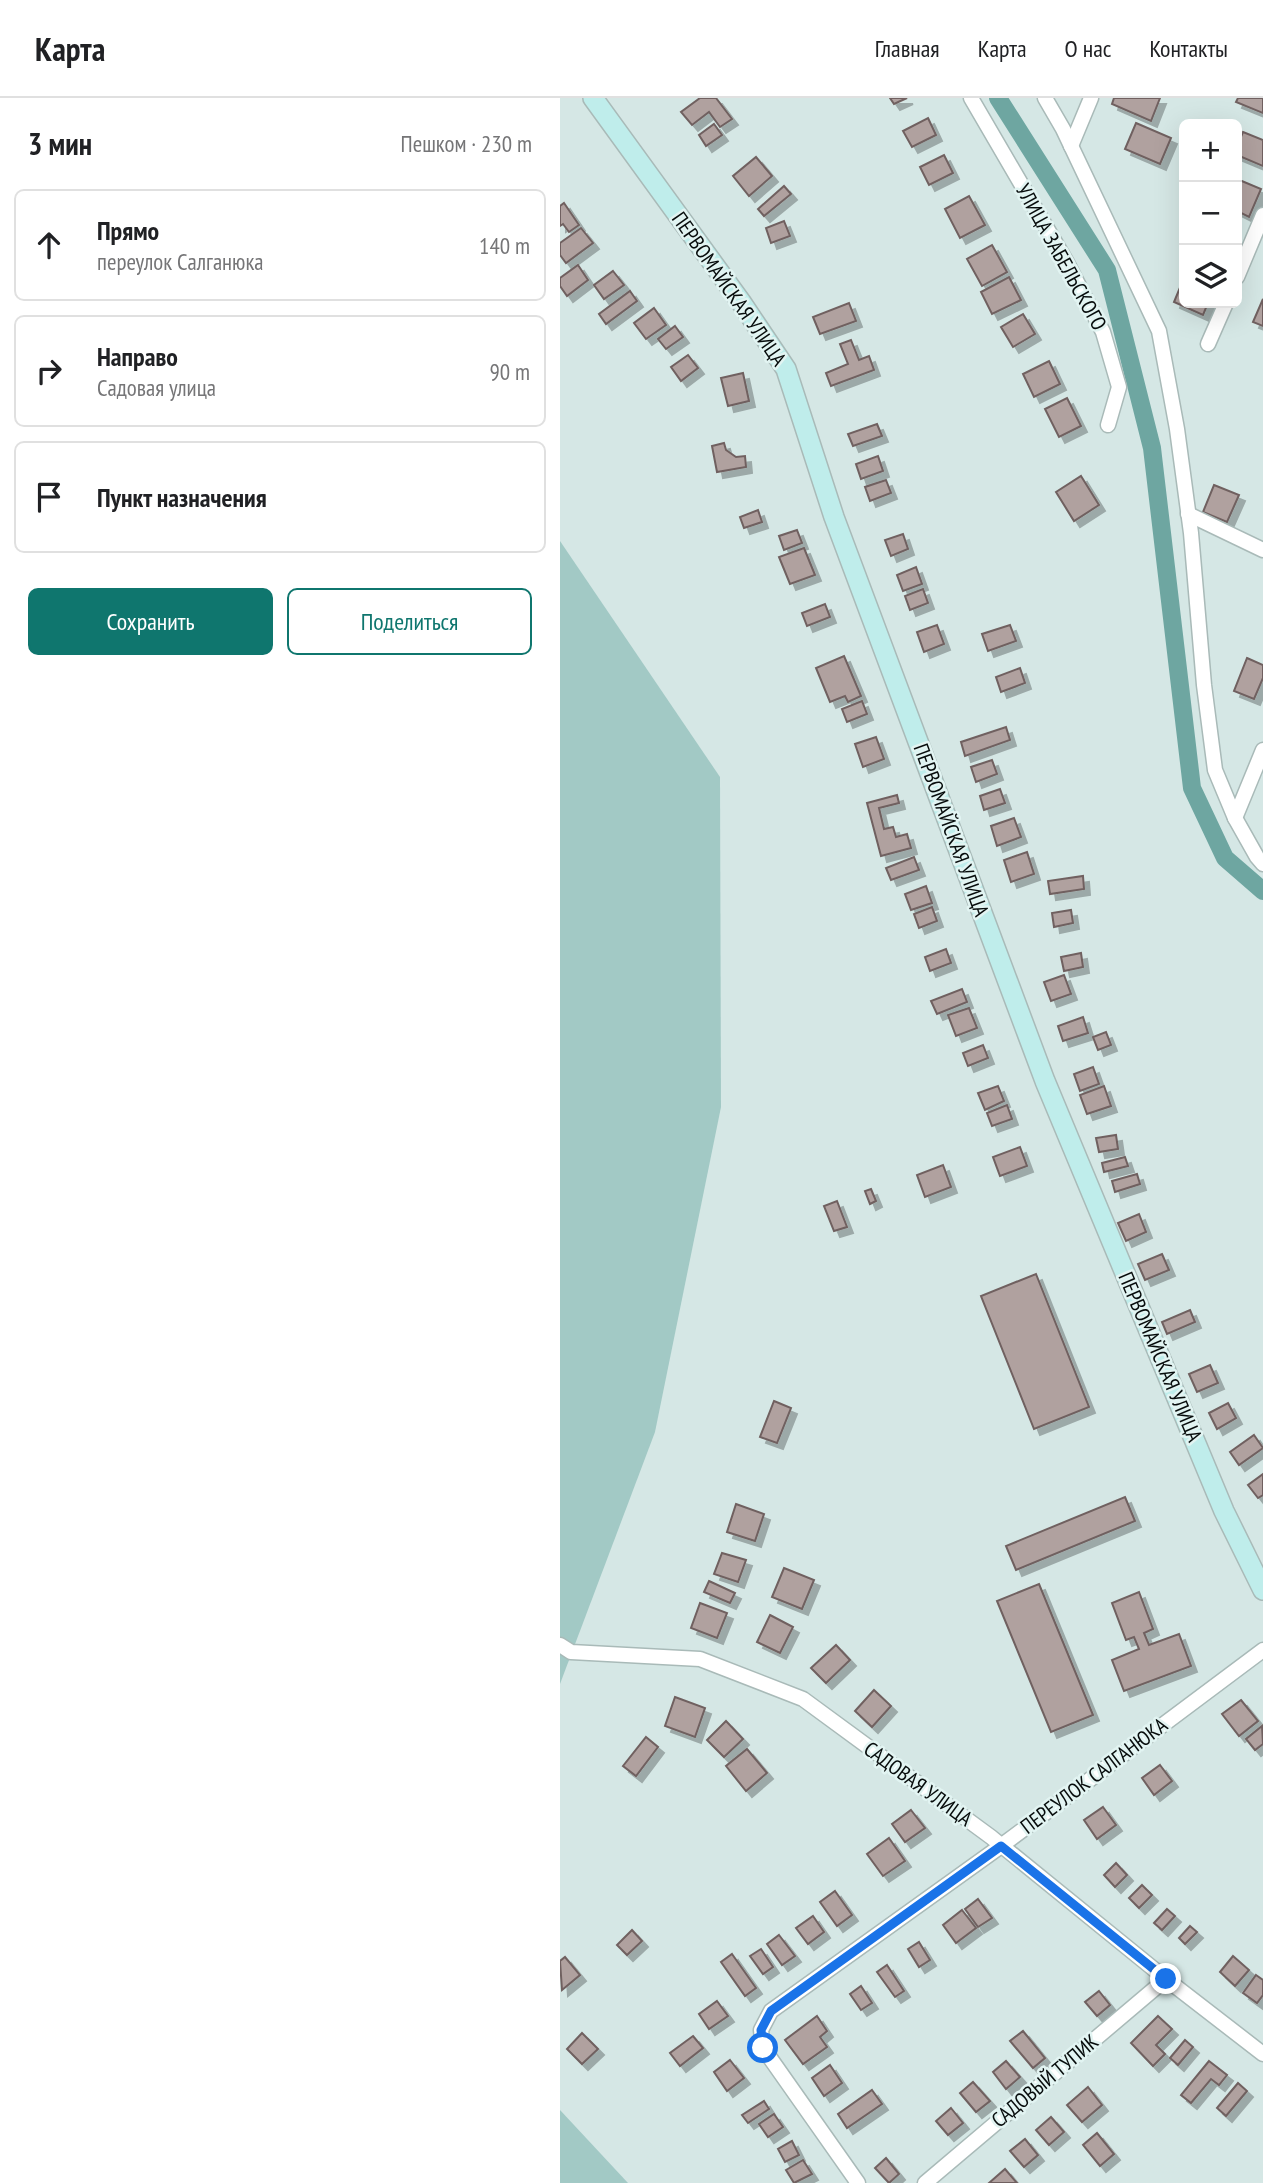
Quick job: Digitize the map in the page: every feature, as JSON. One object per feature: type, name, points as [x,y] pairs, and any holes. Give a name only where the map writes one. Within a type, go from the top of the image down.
[{"type":"main road","name":"ПЕРВОМАЙСКАЯ УЛИЦА","points":[[593,98],[741,302],[786,369],[834,517],[1045,1082],[1224,1511],[1263,1590]]},
{"type":"street","name":"УЛИЦА ЗАБЕЛЬСКОГО","points":[[971,98],[1066,261],[1103,331],[1119,387],[1108,425]]},
{"type":"street","points":[[1045,98],[1071,146],[1159,331],[1177,429],[1188,514],[1215,771],[1235,818],[1256,858],[1263,864]]},
{"type":"street","points":[[1071,146],[1091,98]]},
{"type":"street","points":[[1242,265],[1263,215]]},
{"type":"street","points":[[1208,344],[1224,308]]},
{"type":"street","points":[[1188,514],[1263,550]]},
{"type":"street","points":[[1235,818],[1263,750]]},
{"type":"street","name":"САДОВАЯ УЛИЦА","points":[[560,1645],[571,1652],[700,1659],[803,1699],[1001,1846],[1263,2054]]},
{"type":"street","name":"ПЕРЕУЛОК САЛГАНЮКА","points":[[858,2183],[763,2048],[761,2030],[771,2011],[1001,1846],[1263,1650]]},
{"type":"street","name":"САДОВЫЙ ТУПИК","points":[[925,2183],[1166,1979]]},
{"type":"shaded area","points":[[560,541],[720,777],[721,1107],[655,1432],[560,1684]]},
{"type":"shaded area","points":[[560,2110],[628,2183],[560,2183]]},
{"type":"building","points":[[700,98],[716,98],[732,119],[720,127],[709,112],[692,125],[681,112]]},
{"type":"building","points":[[890,98],[907,98],[894,104]]},
{"type":"building","points":[[1114,98],[1160,98],[1151,121],[1112,104]]},
{"type":"building","points":[[1238,98],[1263,98],[1263,113],[1236,102]]},
{"type":"building","points":[[928,118],[936,135],[912,147],[903,131]]},
{"type":"building","points":[[1136,123],[1171,138],[1160,164],[1125,149]]},
{"type":"building","points":[[714,124],[722,135],[706,146],[699,135]]},
{"type":"building","points":[[1243,132],[1263,140],[1263,166],[1242,157]]},
{"type":"building","points":[[944,155],[953,173],[929,185],[920,167]]},
{"type":"building","points":[[756,157],[772,176],[749,196],[733,176]]},
{"type":"building","points":[[1242,181],[1261,189],[1249,217],[1242,214]]},
{"type":"building","points":[[784,186],[791,194],[764,216],[758,209]]},
{"type":"building","points":[[969,196],[985,225],[960,238],[945,209]]},
{"type":"building","points":[[564,203],[579,225],[569,232],[563,224],[560,226],[560,206]]},
{"type":"building","points":[[784,221],[790,236],[771,243],[766,228]]},
{"type":"building","points":[[581,228],[593,243],[566,263],[560,255],[560,243]]},
{"type":"building","points":[[992,245],[1007,272],[982,286],[967,259]]},
{"type":"building","points":[[578,265],[588,280],[567,296],[560,286],[560,278]]},
{"type":"building","points":[[613,271],[624,285],[604,299],[594,285]]},
{"type":"building","points":[[1009,277],[1021,300],[992,314],[981,292]]},
{"type":"building","points":[[1179,290],[1179,304],[1174,302]]},
{"type":"building","points":[[630,291],[637,301],[606,324],[599,314]]},
{"type":"building","points":[[1263,299],[1263,326],[1253,322]]},
{"type":"building","points":[[849,303],[856,321],[820,334],[813,317]]},
{"type":"building","points":[[654,308],[666,325],[646,339],[634,323]]},
{"type":"building","points":[[1187,308],[1206,308],[1203,315]]},
{"type":"building","points":[[1023,314],[1035,334],[1013,347],[1001,327]]},
{"type":"building","points":[[675,326],[683,337],[666,349],[658,339]]},
{"type":"building","points":[[851,340],[859,360],[869,356],[874,370],[831,386],[826,373],[848,364],[840,344]]},
{"type":"building","points":[[688,355],[698,368],[681,381],[671,367]]},
{"type":"building","points":[[1049,361],[1060,384],[1034,397],[1023,374]]},
{"type":"building","points":[[743,373],[749,401],[728,406],[721,378]]},
{"type":"building","points":[[1067,398],[1081,426],[1059,437],[1045,409]]},
{"type":"building","points":[[877,424],[882,436],[853,446],[848,434]]},
{"type":"building","points":[[724,443],[726,450],[736,457],[745,456],[746,467],[717,472],[712,446]]},
{"type":"building","points":[[878,456],[883,471],[861,479],[856,464]]},
{"type":"building","points":[[1081,476],[1099,505],[1074,521],[1056,492]]},
{"type":"building","points":[[886,480],[891,493],[870,501],[865,487]]},
{"type":"building","points":[[1214,485],[1239,495],[1227,522],[1203,512]]},
{"type":"building","points":[[758,510],[762,522],[744,528],[740,517]]},
{"type":"building","points":[[797,530],[802,543],[784,550],[779,536]]},
{"type":"building","points":[[903,534],[908,549],[891,556],[885,540]]},
{"type":"building","points":[[804,548],[815,575],[790,584],[779,557]]},
{"type":"building","points":[[916,567],[922,584],[903,591],[897,575]]},
{"type":"building","points":[[923,589],[928,603],[910,610],[905,596]]},
{"type":"building","points":[[825,604],[830,617],[807,626],[802,613]]},
{"type":"building","points":[[937,625],[944,644],[924,652],[917,632]]},
{"type":"building","points":[[1010,625],[1016,641],[988,651],[982,634]]},
{"type":"building","points":[[844,656],[861,696],[848,702],[845,696],[830,702],[816,668]]},
{"type":"building","points":[[1247,658],[1263,665],[1263,678],[1254,699],[1234,691]]},
{"type":"building","points":[[1020,668],[1025,683],[1001,692],[996,677]]},
{"type":"building","points":[[862,701],[867,714],[847,722],[842,709]]},
{"type":"building","points":[[1006,727],[1010,740],[965,756],[961,742]]},
{"type":"building","points":[[876,737],[884,759],[863,767],[855,744]]},
{"type":"building","points":[[992,760],[997,774],[976,782],[971,767]]},
{"type":"building","points":[[1000,789],[1005,803],[984,810],[980,796]]},
{"type":"building","points":[[897,795],[899,803],[879,808],[884,829],[893,827],[896,837],[907,834],[911,848],[881,856],[867,803]]},
{"type":"building","points":[[1014,818],[1021,837],[997,846],[991,826]]},
{"type":"building","points":[[1027,852],[1034,874],[1011,882],[1004,860]]},
{"type":"building","points":[[914,857],[919,870],[891,880],[886,868]]},
{"type":"building","points":[[1083,876],[1084,889],[1050,894],[1048,881]]},
{"type":"building","points":[[926,886],[932,903],[911,910],[905,894]]},
{"type":"building","points":[[932,907],[937,921],[919,928],[914,914]]},
{"type":"building","points":[[1071,910],[1073,923],[1054,927],[1052,913]]},
{"type":"building","points":[[946,949],[951,963],[930,971],[925,957]]},
{"type":"building","points":[[1081,953],[1083,967],[1064,971],[1061,957]]},
{"type":"building","points":[[1064,975],[1071,994],[1051,1001],[1044,982]]},
{"type":"building","points":[[962,989],[967,1002],[937,1014],[931,1001]]},
{"type":"building","points":[[969,1008],[977,1028],[956,1036],[948,1015]]},
{"type":"building","points":[[1083,1017],[1088,1033],[1063,1041],[1058,1026]]},
{"type":"building","points":[[1106,1032],[1111,1045],[1098,1050],[1093,1037]]},
{"type":"building","points":[[983,1045],[988,1058],[968,1066],[963,1053]]},
{"type":"building","points":[[1093,1067],[1099,1084],[1080,1091],[1074,1074]]},
{"type":"building","points":[[998,1086],[1004,1101],[985,1110],[978,1093]]},
{"type":"building","points":[[1104,1086],[1111,1106],[1087,1114],[1080,1095]]},
{"type":"building","points":[[1007,1105],[1012,1119],[992,1126],[987,1113]]},
{"type":"building","points":[[1116,1135],[1118,1149],[1099,1152],[1096,1138]]},
{"type":"building","points":[[1020,1147],[1027,1166],[1000,1176],[993,1157]]},
{"type":"building","points":[[1125,1157],[1128,1166],[1104,1172],[1102,1163]]},
{"type":"building","points":[[943,1165],[951,1187],[925,1197],[917,1175]]},
{"type":"building","points":[[1137,1174],[1140,1184],[1115,1192],[1112,1181]]},
{"type":"building","points":[[871,1189],[876,1201],[870,1204],[865,1191]]},
{"type":"building","points":[[837,1201],[847,1227],[834,1231],[824,1206]]},
{"type":"building","points":[[1139,1214],[1146,1232],[1126,1241],[1118,1223]]},
{"type":"building","points":[[1162,1254],[1169,1270],[1145,1280],[1138,1264]]},
{"type":"building","points":[[1036,1274],[1089,1407],[1034,1429],[981,1296]]},
{"type":"building","points":[[1190,1310],[1195,1322],[1167,1334],[1162,1322]]},
{"type":"building","points":[[1210,1365],[1218,1383],[1197,1392],[1189,1374]]},
{"type":"building","points":[[774,1401],[791,1408],[777,1443],[760,1437]]},
{"type":"building","points":[[1228,1403],[1236,1418],[1217,1429],[1209,1413]]},
{"type":"building","points":[[1254,1435],[1263,1448],[1239,1465],[1230,1452]]},
{"type":"building","points":[[1263,1474],[1263,1495],[1258,1498],[1248,1485]]},
{"type":"building","points":[[1125,1497],[1135,1521],[1016,1570],[1006,1546]]},
{"type":"building","points":[[736,1504],[764,1514],[755,1541],[727,1532]]},
{"type":"building","points":[[722,1553],[746,1560],[738,1582],[714,1574]]},
{"type":"building","points":[[784,1568],[814,1580],[802,1609],[772,1597]]},
{"type":"building","points":[[709,1581],[735,1593],[730,1603],[704,1592]]},
{"type":"building","points":[[1039,1584],[1093,1715],[1051,1732],[997,1601]]},
{"type":"building","points":[[1139,1592],[1153,1629],[1144,1633],[1149,1645],[1179,1634],[1191,1666],[1124,1691],[1112,1660],[1139,1649],[1134,1637],[1126,1640],[1112,1603]]},
{"type":"building","points":[[700,1603],[727,1613],[717,1638],[691,1628]]},
{"type":"building","points":[[770,1615],[793,1627],[780,1653],[757,1642]]},
{"type":"building","points":[[836,1645],[850,1660],[826,1683],[811,1668]]},
{"type":"building","points":[[874,1690],[891,1706],[872,1727],[855,1711]]},
{"type":"building","points":[[675,1697],[705,1708],[695,1737],[665,1726]]},
{"type":"building","points":[[1241,1700],[1258,1721],[1239,1736],[1222,1714]]},
{"type":"building","points":[[726,1721],[743,1739],[724,1757],[707,1740]]},
{"type":"building","points":[[1262,1726],[1263,1744],[1255,1750],[1246,1739]]},
{"type":"building","points":[[646,1737],[658,1747],[636,1776],[623,1766]]},
{"type":"building","points":[[747,1749],[767,1773],[746,1791],[726,1766]]},
{"type":"building","points":[[1160,1765],[1172,1781],[1154,1795],[1142,1778]]},
{"type":"building","points":[[1103,1807],[1116,1825],[1097,1839],[1084,1820]]},
{"type":"building","points":[[911,1810],[925,1828],[905,1842],[892,1824]]},
{"type":"building","points":[[889,1838],[905,1861],[883,1876],[867,1854]]},
{"type":"building","points":[[1116,1863],[1127,1875],[1115,1887],[1104,1875]]},
{"type":"building","points":[[1142,1885],[1152,1895],[1139,1908],[1129,1898]]},
{"type":"building","points":[[835,1891],[852,1915],[837,1926],[820,1902]]},
{"type":"building","points":[[978,1899],[992,1918],[978,1927],[965,1909]]},
{"type":"building","points":[[1167,1909],[1175,1916],[1162,1930],[1154,1923]]},
{"type":"building","points":[[962,1910],[976,1928],[956,1943],[943,1925]]},
{"type":"building","points":[[813,1916],[824,1932],[808,1944],[796,1928]]},
{"type":"building","points":[[1190,1926],[1197,1932],[1185,1944],[1179,1938]]},
{"type":"building","points":[[632,1930],[642,1941],[627,1955],[617,1945]]},
{"type":"building","points":[[779,1935],[795,1956],[782,1965],[767,1944]]},
{"type":"building","points":[[919,1942],[930,1960],[919,1967],[908,1949]]},
{"type":"building","points":[[761,1949],[773,1967],[763,1974],[750,1956]]},
{"type":"building","points":[[732,1954],[756,1988],[745,1996],[721,1962]]},
{"type":"building","points":[[1233,1956],[1249,1970],[1235,1986],[1220,1972]]},
{"type":"building","points":[[565,1957],[580,1975],[562,1990],[560,1961]]},
{"type":"building","points":[[887,1965],[904,1991],[895,1997],[877,1972]]},
{"type":"building","points":[[1256,1975],[1263,1980],[1263,1995],[1257,2003],[1243,1993]]},
{"type":"building","points":[[861,1986],[872,2003],[861,2010],[850,1994]]},
{"type":"building","points":[[1099,1991],[1110,2005],[1097,2016],[1085,2002]]},
{"type":"building","points":[[717,2001],[728,2016],[709,2029],[699,2014]]},
{"type":"building","points":[[817,2016],[827,2031],[820,2037],[827,2047],[803,2064],[785,2040]]},
{"type":"building","points":[[1158,2016],[1172,2029],[1156,2045],[1165,2054],[1153,2066],[1131,2043]]},
{"type":"building","points":[[1023,2031],[1045,2058],[1033,2068],[1010,2041]]},
{"type":"building","points":[[582,2033],[598,2049],[582,2064],[567,2049]]},
{"type":"building","points":[[693,2036],[703,2048],[680,2066],[670,2053]]},
{"type":"building","points":[[1185,2040],[1193,2047],[1178,2065],[1170,2058]]},
{"type":"building","points":[[730,2060],[744,2078],[727,2091],[714,2072]]},
{"type":"building","points":[[1006,2061],[1020,2077],[1006,2089],[993,2072]]},
{"type":"building","points":[[1209,2061],[1227,2075],[1219,2085],[1211,2079],[1191,2103],[1181,2095]]},
{"type":"building","points":[[830,2065],[842,2083],[824,2096],[812,2078]]},
{"type":"building","points":[[973,2082],[990,2101],[976,2112],[960,2093]]},
{"type":"building","points":[[1238,2083],[1247,2091],[1226,2116],[1217,2108]]},
{"type":"building","points":[[1088,2087],[1102,2105],[1082,2122],[1067,2105]]},
{"type":"building","points":[[872,2090],[882,2104],[847,2128],[838,2114]]},
{"type":"building","points":[[764,2101],[769,2109],[748,2123],[742,2115]]},
{"type":"building","points":[[951,2108],[963,2123],[948,2135],[936,2121]]},
{"type":"building","points":[[774,2114],[783,2127],[768,2137],[759,2124]]},
{"type":"building","points":[[1051,2117],[1064,2132],[1049,2145],[1036,2130]]},
{"type":"building","points":[[1097,2133],[1114,2154],[1100,2166],[1083,2145]]},
{"type":"building","points":[[1025,2139],[1038,2155],[1024,2167],[1010,2151]]},
{"type":"building","points":[[792,2141],[799,2155],[785,2162],[778,2149]]},
{"type":"building","points":[[886,2158],[899,2174],[889,2183],[875,2168]]},
{"type":"building","points":[[803,2160],[812,2174],[794,2183],[786,2170]]},
{"type":"building","points":[[1005,2169],[1017,2183],[989,2183]]},
{"type":"waterway","points":[[998,98],[1107,270],[1152,448],[1192,788],[1225,858],[1263,891]]},
{"type":"route","points":[[763,2048],[761,2030],[771,2011],[1001,1846],[1166,1979]]}]
